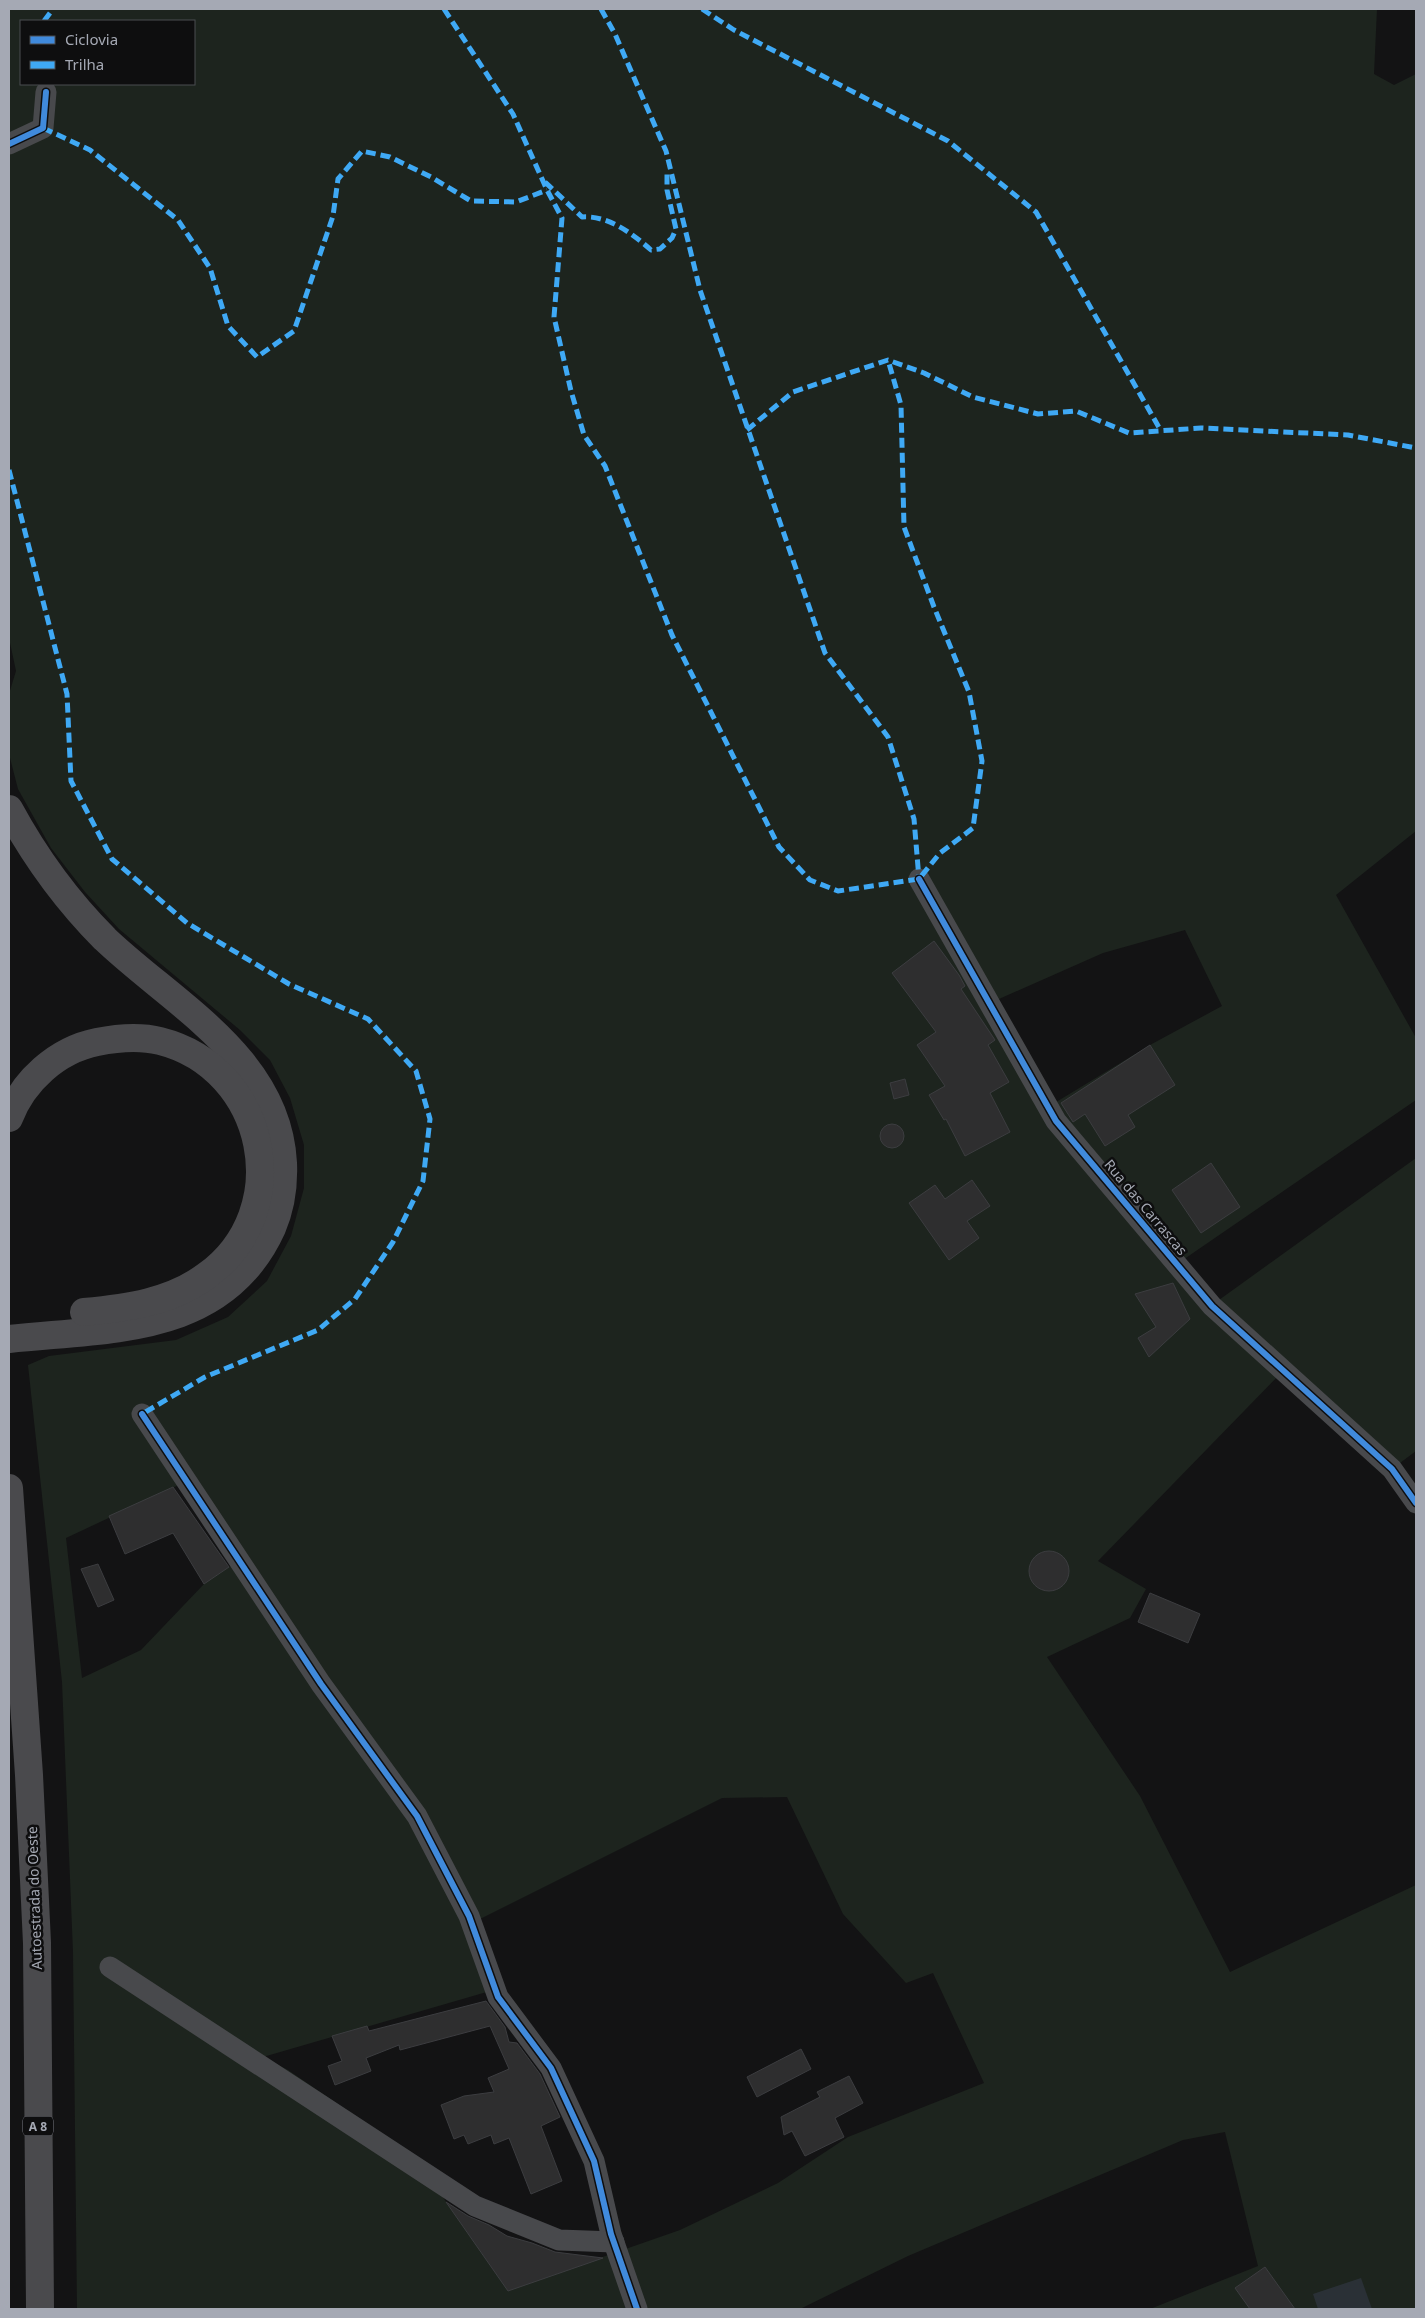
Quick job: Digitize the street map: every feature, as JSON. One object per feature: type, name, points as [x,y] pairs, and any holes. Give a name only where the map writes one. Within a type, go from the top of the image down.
[{"type":"highway","points":[[9,809],[41,864],[62,892],[105,939],[221,1040],[258,1082],[270,1104],[279,1130],[284,1176],[276,1219],[264,1244],[248,1267],[225,1289],[204,1304],[173,1317],[142,1325],[9,1339]]},
{"type":"highway","points":[[9,1118],[26,1087],[44,1068],[64,1054],[87,1044],[112,1039],[137,1038],[160,1041],[181,1048],[202,1060],[220,1075],[237,1095],[254,1132],[259,1150],[261,1177],[258,1199],[250,1222],[240,1241],[207,1276],[184,1289],[136,1305],[9,1320]]},
{"type":"highway","name":"Autoestrada do Oeste","points":[[9,1488],[29,1775],[37,1942],[40,2309]]},
{"type":"street","points":[[9,144],[43,128],[46,92]]},
{"type":"street","name":"Rua das Carrascas","points":[[919,879],[1056,1121],[1212,1306],[1392,1469],[1416,1503]]},
{"type":"street","points":[[142,1414],[321,1684],[417,1816],[469,1916],[498,1997],[551,2068],[592,2156],[631,2308]]},
{"type":"street","points":[[110,1967],[475,2206],[559,2240],[614,2242]]},
{"type":"shaded area","points":[[9,9],[1377,9],[1374,74],[1394,85],[1416,74],[1416,831],[1336,895],[1416,1038],[1416,1100],[1177,1264],[1212,1305],[1416,1158],[1416,1451],[1392,1469],[1283,1371],[1098,1561],[1146,1589],[1130,1618],[1047,1657],[1140,1796],[1230,1972],[1416,1885],[1416,2309],[1150,2309],[1258,2266],[1225,2132],[1183,2140],[908,2256],[800,2309],[77,2309],[73,1952],[62,1682],[28,1365],[49,1356],[176,1340],[228,1317],[267,1281],[291,1236],[304,1188],[304,1145],[290,1098],[270,1060],[240,1030],[119,929],[85,892],[51,848],[18,789],[9,754],[9,694],[16,671],[9,638]],"holes":[[[1185,930],[1222,1006],[1150,1045],[1048,1107],[990,1003],[1103,953]],[[181,1484],[240,1562],[204,1584],[141,1650],[82,1678],[66,1538]],[[787,1797],[843,1914],[906,1983],[933,1973],[984,2083],[848,2137],[778,2183],[680,2230],[508,2290],[414,2156],[288,2070],[263,2057],[497,1989],[472,1923],[722,1798]]]},
{"type":"shaded area","points":[[1361,2278],[1372,2309],[1318,2309],[1313,2294]]},
{"type":"building","points":[[934,941],[959,975],[965,986],[961,989],[995,1040],[988,1045],[1009,1082],[990,1093],[1010,1132],[965,1156],[946,1119],[944,1120],[929,1095],[945,1086],[917,1045],[936,1032],[892,973]]},
{"type":"building","points":[[1150,1045],[1175,1085],[1128,1115],[1135,1127],[1105,1146],[1085,1114],[1073,1122],[1061,1103]]},
{"type":"building","points":[[905,1079],[909,1095],[894,1099],[890,1083]]},
{"type":"building","points":[[892,1124],[897,1125],[903,1131],[903,1141],[897,1147],[892,1148],[887,1147],[881,1141],[880,1136],[881,1131],[887,1125]]},
{"type":"building","points":[[1211,1163],[1240,1207],[1201,1233],[1172,1190]]},
{"type":"building","points":[[972,1180],[990,1206],[967,1221],[979,1238],[949,1260],[909,1203],[935,1185],[945,1199]]},
{"type":"building","points":[[1173,1283],[1190,1319],[1149,1357],[1138,1338],[1156,1327],[1135,1294]]},
{"type":"building","points":[[173,1487],[229,1567],[204,1584],[173,1533],[125,1554],[109,1516]]},
{"type":"building","points":[[1053,1551],[1060,1554],[1066,1560],[1069,1571],[1068,1579],[1060,1588],[1053,1591],[1045,1591],[1038,1588],[1030,1579],[1029,1567],[1032,1560],[1041,1552]]},
{"type":"building","points":[[98,1564],[114,1600],[98,1607],[81,1569]]},
{"type":"building","points":[[1150,1593],[1200,1614],[1188,1643],[1138,1622]]},
{"type":"building","points":[[486,2001],[505,2027],[509,2042],[517,2043],[540,2074],[560,2117],[541,2126],[562,2181],[531,2194],[509,2138],[494,2144],[491,2135],[468,2144],[464,2135],[454,2139],[441,2105],[464,2096],[494,2092],[488,2078],[509,2069],[490,2026],[400,2050],[399,2045],[366,2058],[371,2071],[335,2085],[328,2066],[342,2061],[332,2036],[367,2026],[369,2031]]},
{"type":"building","points":[[801,2049],[811,2069],[757,2097],[747,2077]]},
{"type":"building","points":[[849,2076],[863,2103],[835,2118],[844,2137],[805,2156],[792,2131],[784,2135],[781,2117],[820,2097],[817,2092]]},
{"type":"building","points":[[446,2202],[468,2216],[489,2225],[507,2236],[555,2252],[603,2258],[508,2291]]},
{"type":"building","points":[[1265,2267],[1295,2309],[1250,2309],[1235,2288]]},
{"type":"marked path","points":[[45,20],[53,9]]},
{"type":"marked path","points":[[444,9],[513,114],[547,190],[562,218],[554,317],[571,391],[584,435],[605,466],[672,635],[779,847],[810,880],[838,891],[919,879],[940,853],[973,828],[982,761],[969,692],[904,527],[901,405],[888,360]]},
{"type":"marked path","points":[[601,9],[615,34],[666,151],[700,290],[825,653],[888,737],[914,819],[919,879]]},
{"type":"marked path","points":[[702,9],[734,30],[948,141],[1036,212],[1161,431]]},
{"type":"marked path","points":[[43,128],[90,150],[178,220],[210,268],[228,326],[257,357],[294,331],[333,216],[338,179],[362,151],[390,157],[431,177],[471,201],[516,202],[547,190]]},
{"type":"marked path","points":[[545,182],[582,217],[592,217],[611,222],[628,232],[651,250],[660,249],[672,238],[676,229],[667,190],[667,171]]},
{"type":"marked path","points":[[747,430],[793,392],[888,360],[924,373],[973,397],[1038,414],[1076,411],[1129,433],[1201,428],[1348,435],[1416,448]]},
{"type":"marked path","points":[[9,470],[67,694],[71,781],[112,859],[187,923],[289,984],[368,1019],[416,1071],[430,1119],[423,1181],[393,1242],[355,1299],[318,1330],[205,1377],[142,1414]]},
{"type":"cycle path","points":[[9,144],[43,128],[46,92]]},
{"type":"cycle path","points":[[919,879],[1056,1121],[1212,1306],[1392,1469],[1416,1503]]},
{"type":"cycle path","points":[[142,1414],[321,1684],[417,1816],[469,1916],[498,1997],[551,2068],[594,2161],[611,2234],[637,2309]]}]
